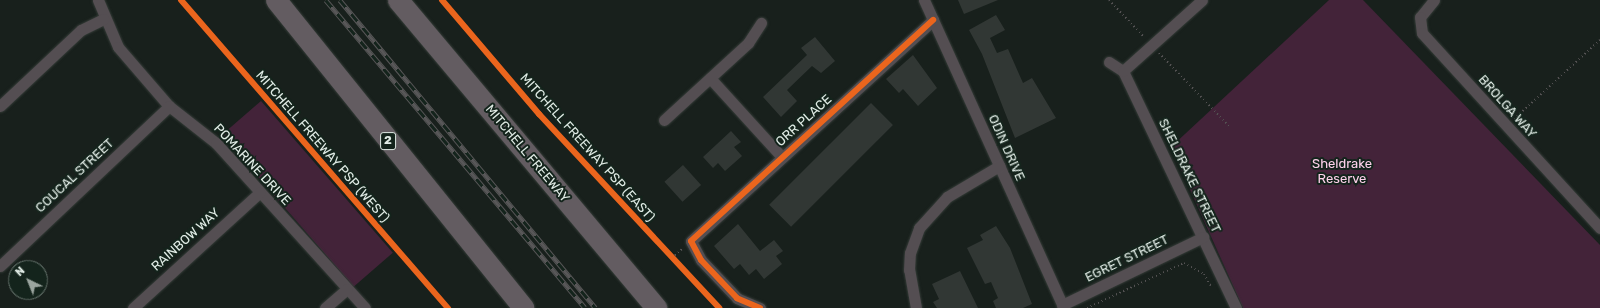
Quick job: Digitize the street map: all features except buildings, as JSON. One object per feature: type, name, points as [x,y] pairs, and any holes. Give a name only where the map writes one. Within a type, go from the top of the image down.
[{"type":"highway","name":"2","points":[[276,0],[524,308]]},
{"type":"highway","name":"MITCHELL FREEWAY","points":[[398,0],[656,308]]},
{"type":"street","name":"POMARINE DRIVE","points":[[98,0],[104,19],[118,47],[169,106],[216,143],[258,193],[365,308]]},
{"type":"street","name":"ODIN DRIVE","points":[[924,0],[1063,306]]},
{"type":"street","points":[[1109,62],[1123,71],[1202,0]]},
{"type":"street","name":"BROLGA WAY","points":[[1434,0],[1421,14],[1420,30],[1506,127],[1600,228]]},
{"type":"street","points":[[0,106],[81,30],[104,19]]},
{"type":"street","name":"ORR PLACE","points":[[760,308],[737,298],[701,260],[691,241],[781,156],[933,20]]},
{"type":"street","points":[[664,120],[748,43],[760,23]]},
{"type":"street","name":"SHELDRAKE STREET","points":[[1123,71],[1236,308]]},
{"type":"street","points":[[710,78],[781,156]]},
{"type":"street","name":"COUCAL STREET","points":[[0,266],[169,106]]},
{"type":"street","points":[[916,308],[909,270],[910,253],[919,228],[947,197],[999,166]]},
{"type":"street","name":"RAINBOW WAY","points":[[133,308],[258,193]]},
{"type":"street","name":"EGRET STREET","points":[[1063,306],[1203,237]]},
{"type":"street","points":[[325,308],[346,289]]},
{"type":"path","points":[[1108,0],[1148,41]]},
{"type":"path","points":[[1506,127],[1600,40]]},
{"type":"path","points":[[1157,51],[1230,127]]},
{"type":"path","points":[[667,252],[677,264]]},
{"type":"path","points":[[1087,308],[1184,263],[1204,274],[1210,285],[1223,280]]},
{"type":"green space","name":"Sheldrake Reserve","points":[[1329,0],[1363,0],[1600,245],[1600,308],[1243,308],[1171,147]]},
{"type":"green space","points":[[261,101],[393,253],[354,287],[222,135]]},
{"type":"railway","points":[[326,0],[585,308]]},
{"type":"railway","points":[[340,0],[596,308]]},
{"type":"cycle path","name":"MITCHELL FREEWAY PSP (WEST)","points":[[181,0],[448,308]]},
{"type":"cycle path","name":"MITCHELL FREEWAY PSP (EAST)","points":[[442,0],[539,114],[719,308]]},
{"type":"cycle path","points":[[760,308],[737,298],[701,260],[691,241],[933,20]]}]
